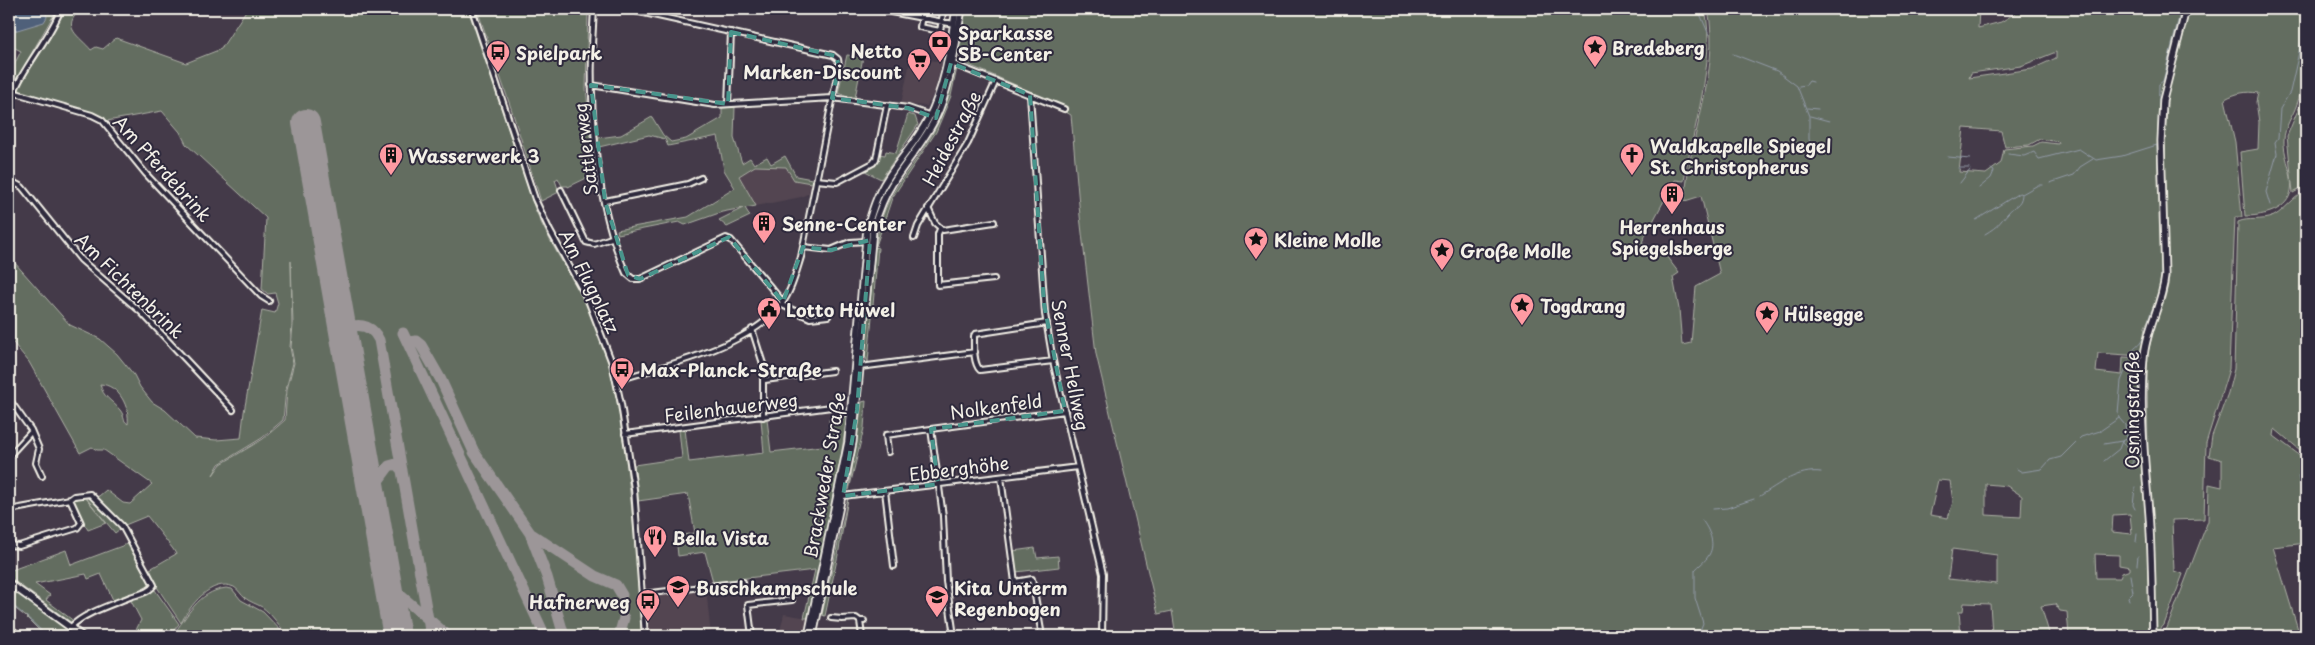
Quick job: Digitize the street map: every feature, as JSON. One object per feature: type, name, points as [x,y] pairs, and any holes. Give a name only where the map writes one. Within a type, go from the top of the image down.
[{"type":"main road","name":"Brackweder Straße","points":[[933,117],[942,86],[956,9]]},
{"type":"main road","name":"Brackweder Straße","points":[[808,636],[848,442],[872,211],[878,196],[933,117],[944,96],[962,9]]},
{"type":"main road","name":"Osningstraße","points":[[2153,636],[2150,531],[2144,444],[2144,357],[2149,331],[2161,297],[2165,276],[2161,141],[2163,100],[2186,9]]},
{"type":"main road","name":"Brackweder Straße","points":[[813,636],[843,496],[852,442],[860,367],[868,241]]},
{"type":"main road","points":[[9,583],[82,636]]},
{"type":"street","points":[[9,107],[11,92],[54,25],[61,9]]},
{"type":"street","name":"Am Flugplatz","points":[[472,9],[536,199],[550,231],[581,285],[599,323],[617,380],[634,497],[645,636]]},
{"type":"street","name":"Sattlerweg","points":[[594,9],[591,85],[595,143],[605,201],[614,237],[625,269],[633,278],[640,279],[726,238],[731,240],[782,304]]},
{"type":"street","points":[[617,380],[702,353],[752,329],[771,316],[782,304],[793,280],[803,247],[839,66],[838,58],[833,55],[648,11],[626,9]]},
{"type":"street","points":[[875,9],[954,24]]},
{"type":"street","points":[[923,9],[921,28],[939,32],[943,12],[928,9]]},
{"type":"street","points":[[728,104],[731,32]]},
{"type":"street","points":[[952,62],[1064,109]]},
{"type":"street","name":"Heidestraße","points":[[914,238],[928,208],[968,143],[996,81]]},
{"type":"street","points":[[591,85],[712,104],[832,98],[908,108],[933,117]]},
{"type":"street","name":"Am Pferdebrink","points":[[11,92],[92,115],[102,120],[146,174],[261,296],[269,301]]},
{"type":"street","name":"Senner Hellweg","points":[[1030,95],[1047,323],[1053,361],[1103,574],[1102,636]]},
{"type":"street","points":[[816,180],[837,182],[873,163],[878,153],[887,105]]},
{"type":"street","points":[[605,201],[688,184],[701,178]]},
{"type":"street","name":"Am Fichtenbrink","points":[[9,180],[22,187],[81,260],[141,312],[233,410]]},
{"type":"street","points":[[561,190],[586,242],[594,244],[614,237]]},
{"type":"street","name":"Heidestraße","points":[[928,208],[932,219],[940,229]]},
{"type":"street","points":[[994,222],[949,230],[940,229],[938,234],[938,285],[994,279]]},
{"type":"street","points":[[803,247],[831,250],[850,242],[868,241]]},
{"type":"street","points":[[782,304],[810,318],[828,316]]},
{"type":"street","points":[[1047,323],[975,334],[975,352],[980,370],[1053,361]]},
{"type":"street","points":[[752,329],[762,359],[765,380],[763,417]]},
{"type":"street","points":[[860,367],[975,352]]},
{"type":"street","points":[[765,380],[832,371]]},
{"type":"street","points":[[9,399],[30,427],[39,450],[36,463],[42,476]]},
{"type":"street","name":"Feilenhauerweg","points":[[625,434],[839,406]]},
{"type":"street","name":"Nolkenfeld","points":[[888,452],[886,435],[1065,411]]},
{"type":"street","name":"Nolkenfeld","points":[[931,429],[943,516],[946,581],[954,636]]},
{"type":"street","points":[[9,456],[31,432]]},
{"type":"street","name":"Ebberghöhe","points":[[843,496],[1078,467]]},
{"type":"street","points":[[1001,477],[1015,582],[1032,579],[1042,636]]},
{"type":"street","points":[[885,491],[894,566]]},
{"type":"street","points":[[9,510],[70,500],[74,496],[90,494],[122,526],[154,585],[148,591],[79,620],[70,628]]},
{"type":"street","points":[[9,546],[19,546],[80,526],[81,522],[70,500]]},
{"type":"street","points":[[643,594],[744,582]]},
{"type":"street","points":[[752,636],[748,605],[792,600]]},
{"type":"street","points":[[831,618],[856,618],[862,621],[862,636]]},
{"type":"street","points":[[9,628],[20,636]]},
{"type":"highlighted area","points":[[731,32],[836,56],[839,66],[832,98],[908,108],[936,118],[951,63],[1030,95],[1044,304],[1065,411],[931,429],[938,484],[843,496],[857,410],[870,240],[831,250],[803,247],[783,302],[729,237],[640,279],[628,275],[605,201],[591,85],[728,104]]},
{"type":"shaded area","points":[[911,57],[942,62],[934,93],[927,106],[901,104]]},
{"type":"shaded area","points":[[755,166],[786,167],[794,180],[811,183],[809,193],[801,197],[756,206],[739,176]]},
{"type":"shaded area","name":"Buschkampschule","points":[[706,588],[711,636],[649,636],[646,595]]},
{"type":"shaded area","points":[[784,614],[808,618],[804,636],[779,636]]},
{"type":"green space","points":[[45,9],[57,9],[15,82],[9,86],[9,75],[21,51],[9,45],[9,14],[11,28],[14,31],[45,14]]},
{"type":"green space","points":[[64,9],[82,9],[75,15],[72,26],[77,36],[91,50],[96,47],[103,49],[116,38],[186,63],[221,49],[247,9],[468,9],[535,209],[551,242],[586,304],[609,365],[618,408],[628,475],[637,567],[641,636],[288,636],[266,610],[249,601],[234,587],[225,585],[217,586],[202,595],[189,609],[181,623],[157,587],[150,569],[176,554],[173,549],[147,516],[125,525],[115,533],[87,499],[99,496],[106,490],[123,503],[130,504],[152,484],[104,450],[97,450],[92,447],[80,453],[29,362],[9,338],[9,268],[14,262],[70,325],[100,339],[117,354],[152,402],[165,410],[195,438],[216,440],[241,438],[262,310],[275,313],[278,303],[275,293],[268,294],[262,289],[266,218],[186,144],[180,132],[162,111],[107,121],[91,112],[20,91],[19,87],[50,38]],"holes":[[[291,261],[293,325],[291,347],[294,363],[287,389],[285,420],[263,439],[221,464],[213,475],[219,464],[262,438],[283,420],[286,389],[293,363],[290,347],[292,326]],[[100,384],[113,388],[122,398],[127,411],[128,424],[120,410],[103,393]]]},
{"type":"green space","points":[[477,9],[588,9],[586,89],[595,174],[568,187],[562,186],[558,178],[555,180],[559,192],[541,201]]},
{"type":"green space","points":[[966,9],[1705,9],[1708,29],[1706,73],[1684,181],[1675,180],[1642,242],[1666,256],[1679,273],[1673,277],[1679,309],[1682,345],[1691,343],[1696,287],[1720,274],[1701,196],[1685,201],[1687,177],[1707,81],[1710,57],[1711,33],[1708,9],[1979,9],[1978,28],[2001,22],[2022,9],[2182,9],[2160,100],[2162,279],[2160,294],[2145,327],[2141,356],[2098,353],[2096,372],[2122,375],[2123,357],[2141,358],[2142,472],[2147,530],[2149,636],[2069,636],[2067,612],[2060,611],[2055,604],[2041,606],[2050,636],[1982,636],[1992,634],[1990,604],[1964,603],[1963,611],[1959,611],[1961,636],[1176,636],[1172,611],[1158,614],[1096,354],[1080,216],[1071,115],[1032,92],[962,62],[958,53]],"holes":[[[2056,52],[2056,58],[2032,69],[1969,78],[1971,73],[2021,66]],[[1964,128],[2001,131],[2005,147],[2029,145],[2040,139],[2059,142],[2058,144],[2041,142],[2033,146],[2004,149],[2001,163],[1986,174],[1959,172]],[[1938,480],[1950,481],[1953,502],[1948,518],[1930,515]],[[1986,484],[2007,486],[2022,496],[2021,517],[1986,515]],[[2130,514],[2132,534],[2112,532],[2113,515]],[[1952,549],[1997,555],[1997,584],[1948,579]],[[2095,554],[2119,555],[2119,565],[2130,567],[2130,570],[2122,573],[2120,578],[2096,578]]]},
{"type":"green space","points":[[2190,9],[2306,9],[2306,57],[2301,93],[2284,135],[2284,147],[2291,176],[2291,190],[2286,202],[2276,210],[2264,214],[2245,216],[2240,152],[2258,149],[2259,122],[2256,102],[2258,93],[2241,93],[2225,99],[2235,142],[2242,217],[2235,217],[2229,369],[2206,443],[2204,519],[2172,520],[2174,571],[2183,574],[2164,625],[2157,633],[2148,469],[2147,357],[2155,323],[2168,285],[2165,154],[2167,98]]},
{"type":"green space","points":[[847,55],[863,57],[855,98],[838,93]]},
{"type":"green space","points":[[957,68],[951,96],[936,132],[892,198],[876,246],[885,209],[901,180],[920,154],[938,123],[951,79]]},
{"type":"green space","points":[[2303,86],[2306,86],[2306,186],[2293,193],[2287,136],[2300,105]]},
{"type":"green space","points":[[735,107],[734,138],[742,163],[750,158],[754,164],[767,157],[771,164],[785,156],[796,176],[812,179],[811,183],[794,180],[786,167],[755,166],[739,176],[756,206],[745,208],[750,216],[727,227],[719,220],[743,208],[722,212],[685,225],[679,222],[618,234],[617,230],[688,217],[735,188],[724,170],[718,136],[668,146],[665,139],[649,135],[599,147],[598,138],[621,135],[652,117],[663,135],[671,142],[686,139],[722,118],[722,108]]},
{"type":"green space","points":[[908,114],[915,116],[918,125],[881,179],[865,171],[876,163],[879,154],[885,155],[886,151],[896,153]]},
{"type":"green space","points":[[2306,191],[2306,455],[2275,429],[2274,436],[2306,460],[2306,543],[2273,547],[2300,636],[2162,636],[2167,628],[2208,521],[2209,484],[2222,487],[2222,460],[2209,456],[2212,436],[2228,393],[2234,369],[2238,222],[2274,216],[2297,196]]},
{"type":"green space","points":[[875,247],[878,248],[868,362],[865,356]]},
{"type":"green space","points":[[866,401],[864,428],[849,490],[862,402]]},
{"type":"green space","points":[[844,410],[848,410],[839,470],[808,618],[804,618],[815,570],[713,582],[705,552],[678,556],[676,536],[695,533],[688,494],[638,501],[634,465],[682,458],[679,430],[685,429],[689,462],[764,453],[761,420],[767,419],[771,452],[831,445],[829,419],[844,418]]},
{"type":"green space","points":[[74,497],[85,497],[106,523],[88,530],[73,501]]},
{"type":"green space","points":[[848,498],[839,550],[825,616],[822,615]]},
{"type":"green space","points":[[130,543],[152,581],[149,589],[114,602],[101,574],[88,579],[86,574],[35,584],[50,595],[46,600],[75,622],[72,623],[9,577],[9,568],[12,570],[66,550],[71,565]]},
{"type":"green space","points":[[1035,548],[1037,558],[1058,556],[1059,567],[1016,572],[1013,551]]},
{"type":"green space","points":[[9,586],[78,636],[45,636],[25,616],[9,604]]},
{"type":"green space","points":[[232,589],[241,600],[263,612],[286,636],[172,636],[200,600],[216,590]]},
{"type":"green space","points":[[155,590],[179,624],[169,636],[119,636],[122,633],[135,632],[141,620],[130,599]]},
{"type":"water","points":[[9,9],[45,9],[47,17],[44,22],[14,31],[11,28]]},
{"type":"waterway","points":[[1698,9],[1709,35]]},
{"type":"waterway","points":[[2158,140],[2159,84],[2163,81],[2181,9]]},
{"type":"waterway","points":[[2270,205],[2266,192],[2277,154],[2275,142],[2278,138],[2280,109],[2290,92],[2301,43],[2306,36]]},
{"type":"waterway","points":[[1733,54],[1777,71],[1797,86],[1809,116],[1809,139],[1814,157]]},
{"type":"waterway","points":[[1799,86],[1806,85],[1809,81],[1813,82]]},
{"type":"waterway","points":[[1807,108],[1818,109]]},
{"type":"waterway","points":[[1810,116],[1829,121]]},
{"type":"waterway","points":[[2008,154],[2024,156],[2034,152],[2039,159],[2079,149],[2096,160],[2122,156],[2157,145]]},
{"type":"waterway","points":[[2157,146],[2159,185]]},
{"type":"waterway","points":[[1948,157],[1970,159]]},
{"type":"waterway","points":[[2050,183],[2074,175],[2080,167],[2093,159]]},
{"type":"waterway","points":[[1958,168],[1969,168]]},
{"type":"waterway","points":[[1979,188],[1991,178],[1994,171],[1991,169]]},
{"type":"waterway","points":[[1960,183],[1970,170]]},
{"type":"waterway","points":[[1976,220],[2019,193],[2022,194],[2038,185],[2043,185]]},
{"type":"waterway","points":[[2159,291],[2161,277],[2160,192]]},
{"type":"waterway","points":[[1985,234],[2019,203],[2022,195]]},
{"type":"waterway","points":[[2155,303],[2159,295]]},
{"type":"waterway","points":[[2131,355],[2132,351],[2143,339],[2153,307]]},
{"type":"waterway","points":[[2129,361],[2121,381],[2118,413],[2119,418],[2125,425],[2127,439],[2122,441],[2134,458],[2130,469]]},
{"type":"waterway","points":[[2017,469],[2022,472],[2042,469],[2050,460],[2061,457],[2081,437],[2100,431],[2119,418]]},
{"type":"waterway","points":[[2104,444],[2122,441],[2119,449],[2104,461]]},
{"type":"waterway","points":[[1760,496],[1797,475],[1821,472]]},
{"type":"waterway","points":[[2298,476],[2306,509]]},
{"type":"waterway","points":[[2135,488],[2133,505],[2135,509]]},
{"type":"waterway","points":[[1713,509],[1727,508],[1754,499]]},
{"type":"waterway","points":[[1698,636],[1703,623],[1695,598],[1695,570],[1708,557],[1712,546],[1709,532],[1702,520]]},
{"type":"waterway","points":[[2136,542],[2137,534]]},
{"type":"waterway","points":[[2137,565],[2138,556]]},
{"type":"waterway","points":[[2129,600],[2128,597],[2133,592],[2130,575]]},
{"type":"waterway","points":[[9,602],[23,614]]},
{"type":"waterway","points":[[26,616],[47,636]]},
{"type":"taxiway","points":[[344,336],[349,327],[363,326],[374,332],[379,340],[431,636]]},
{"type":"taxiway","points":[[403,333],[545,636]]},
{"type":"taxiway","points":[[408,342],[416,341],[421,345],[441,380],[474,452],[530,533],[547,577],[564,636]]},
{"type":"taxiway","points":[[373,500],[375,485],[389,466],[396,464],[402,470]]},
{"type":"taxiway","points":[[530,533],[595,576],[616,585],[622,595]]},
{"type":"taxiway","points":[[387,577],[394,590],[448,636]]},
{"type":"taxiway","points":[[393,612],[395,601],[402,599],[406,601]]},
{"type":"taxiway","points":[[619,636],[624,618]]},
{"type":"runway","points":[[306,123],[397,636]]},
{"type":"place","name":"Sparkasse SB-Center","points":[[940,63]]},
{"type":"place","name":"Bredeberg","points":[[1595,68]]},
{"type":"place","name":"Spielpark","points":[[498,73]]},
{"type":"place","name":"Netto Marken-Discount","points":[[919,81]]},
{"type":"place","name":"Wasserwerk 3","points":[[391,176]]},
{"type":"place","name":"Waldkapelle Spiegel St. Christopherus","points":[[1632,176]]},
{"type":"place","name":"Herrenhaus Spiegelsberge","points":[[1672,215]]},
{"type":"place","name":"Senne-Center","points":[[764,244]]},
{"type":"place","name":"Kleine Molle","points":[[1256,260]]},
{"type":"place","name":"Große Molle","points":[[1442,271]]},
{"type":"place","name":"Togdrang","points":[[1522,326]]},
{"type":"place","name":"Lotto Hüwel","points":[[769,330]]},
{"type":"place","name":"Hülsegge","points":[[1767,334]]},
{"type":"place","name":"Max-Planck-Straße","points":[[622,390]]},
{"type":"place","name":"Bella Vista","points":[[655,558]]},
{"type":"place","name":"Buschkampschule","points":[[678,608]]},
{"type":"place","name":"Kita Unterm Regenbogen","points":[[937,618]]},
{"type":"place","name":"Hafnerweg","points":[[648,622]]}]
